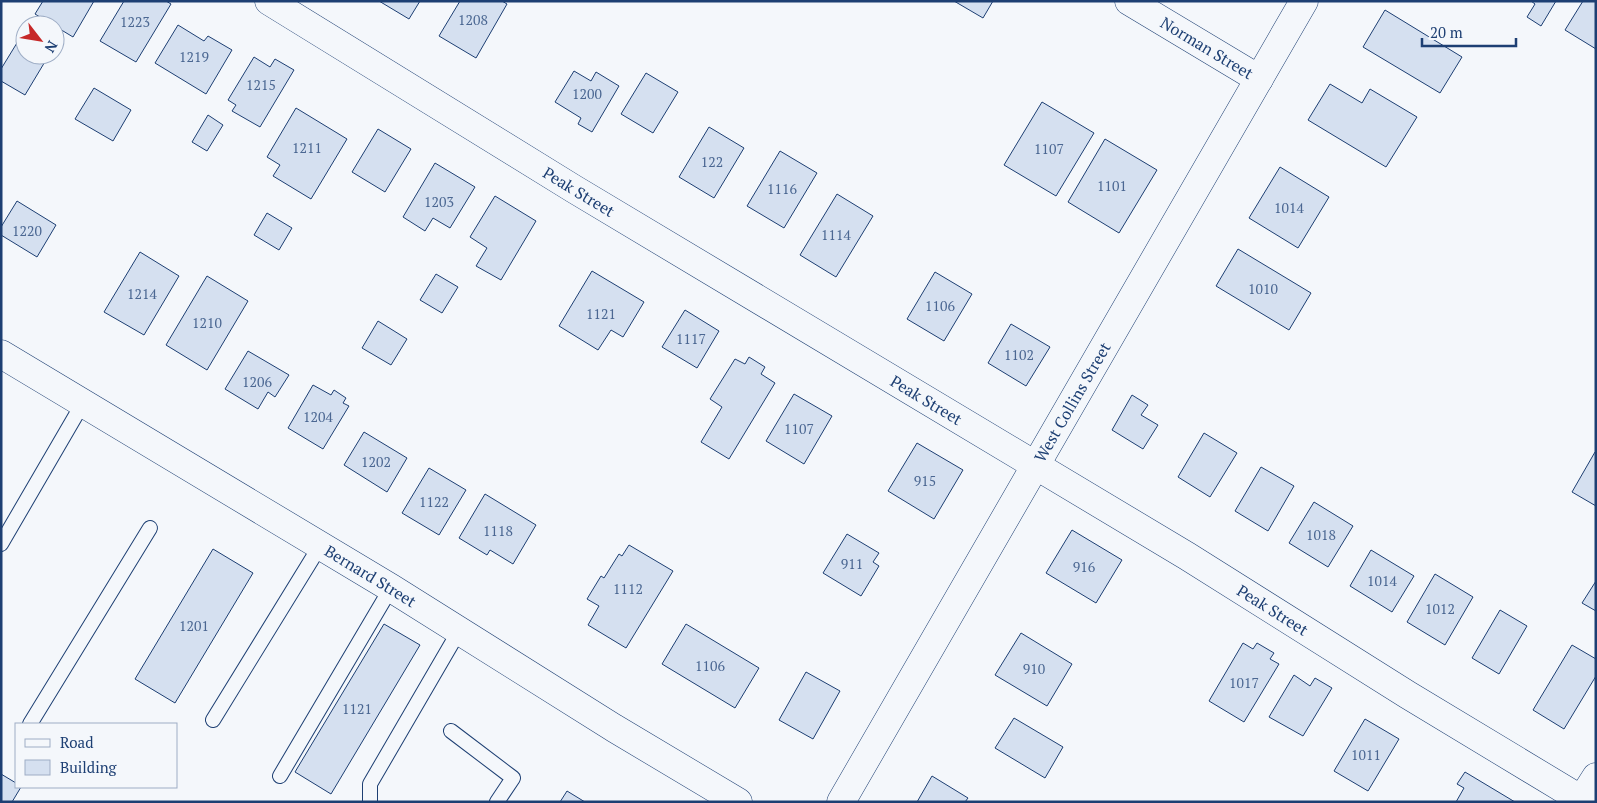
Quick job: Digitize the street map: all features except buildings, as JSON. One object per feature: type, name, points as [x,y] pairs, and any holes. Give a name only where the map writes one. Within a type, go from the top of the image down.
[{"type":"street","name":"Peak Street","points":[[269,1],[574,189],[1187,556],[1408,695],[1582,801]]},
{"type":"street","name":"Norman Street","points":[[1128,1],[1259,79]]},
{"type":"street","name":"West Collins Street","points":[[841,802],[1304,1]]},
{"type":"street","name":"Bernard Street","points":[[1,354],[391,588],[614,728],[738,802]]},
{"type":"street","points":[[1582,801],[1596,777]]},
{"type":"lane","points":[[1,544],[83,403]]},
{"type":"lane","points":[[31,723],[150,528]]},
{"type":"lane","points":[[213,720],[320,546]]},
{"type":"lane","points":[[280,776],[391,588]]},
{"type":"lane","points":[[370,802],[370,784],[459,631]]},
{"type":"lane","points":[[451,731],[513,778],[497,802]]}]
